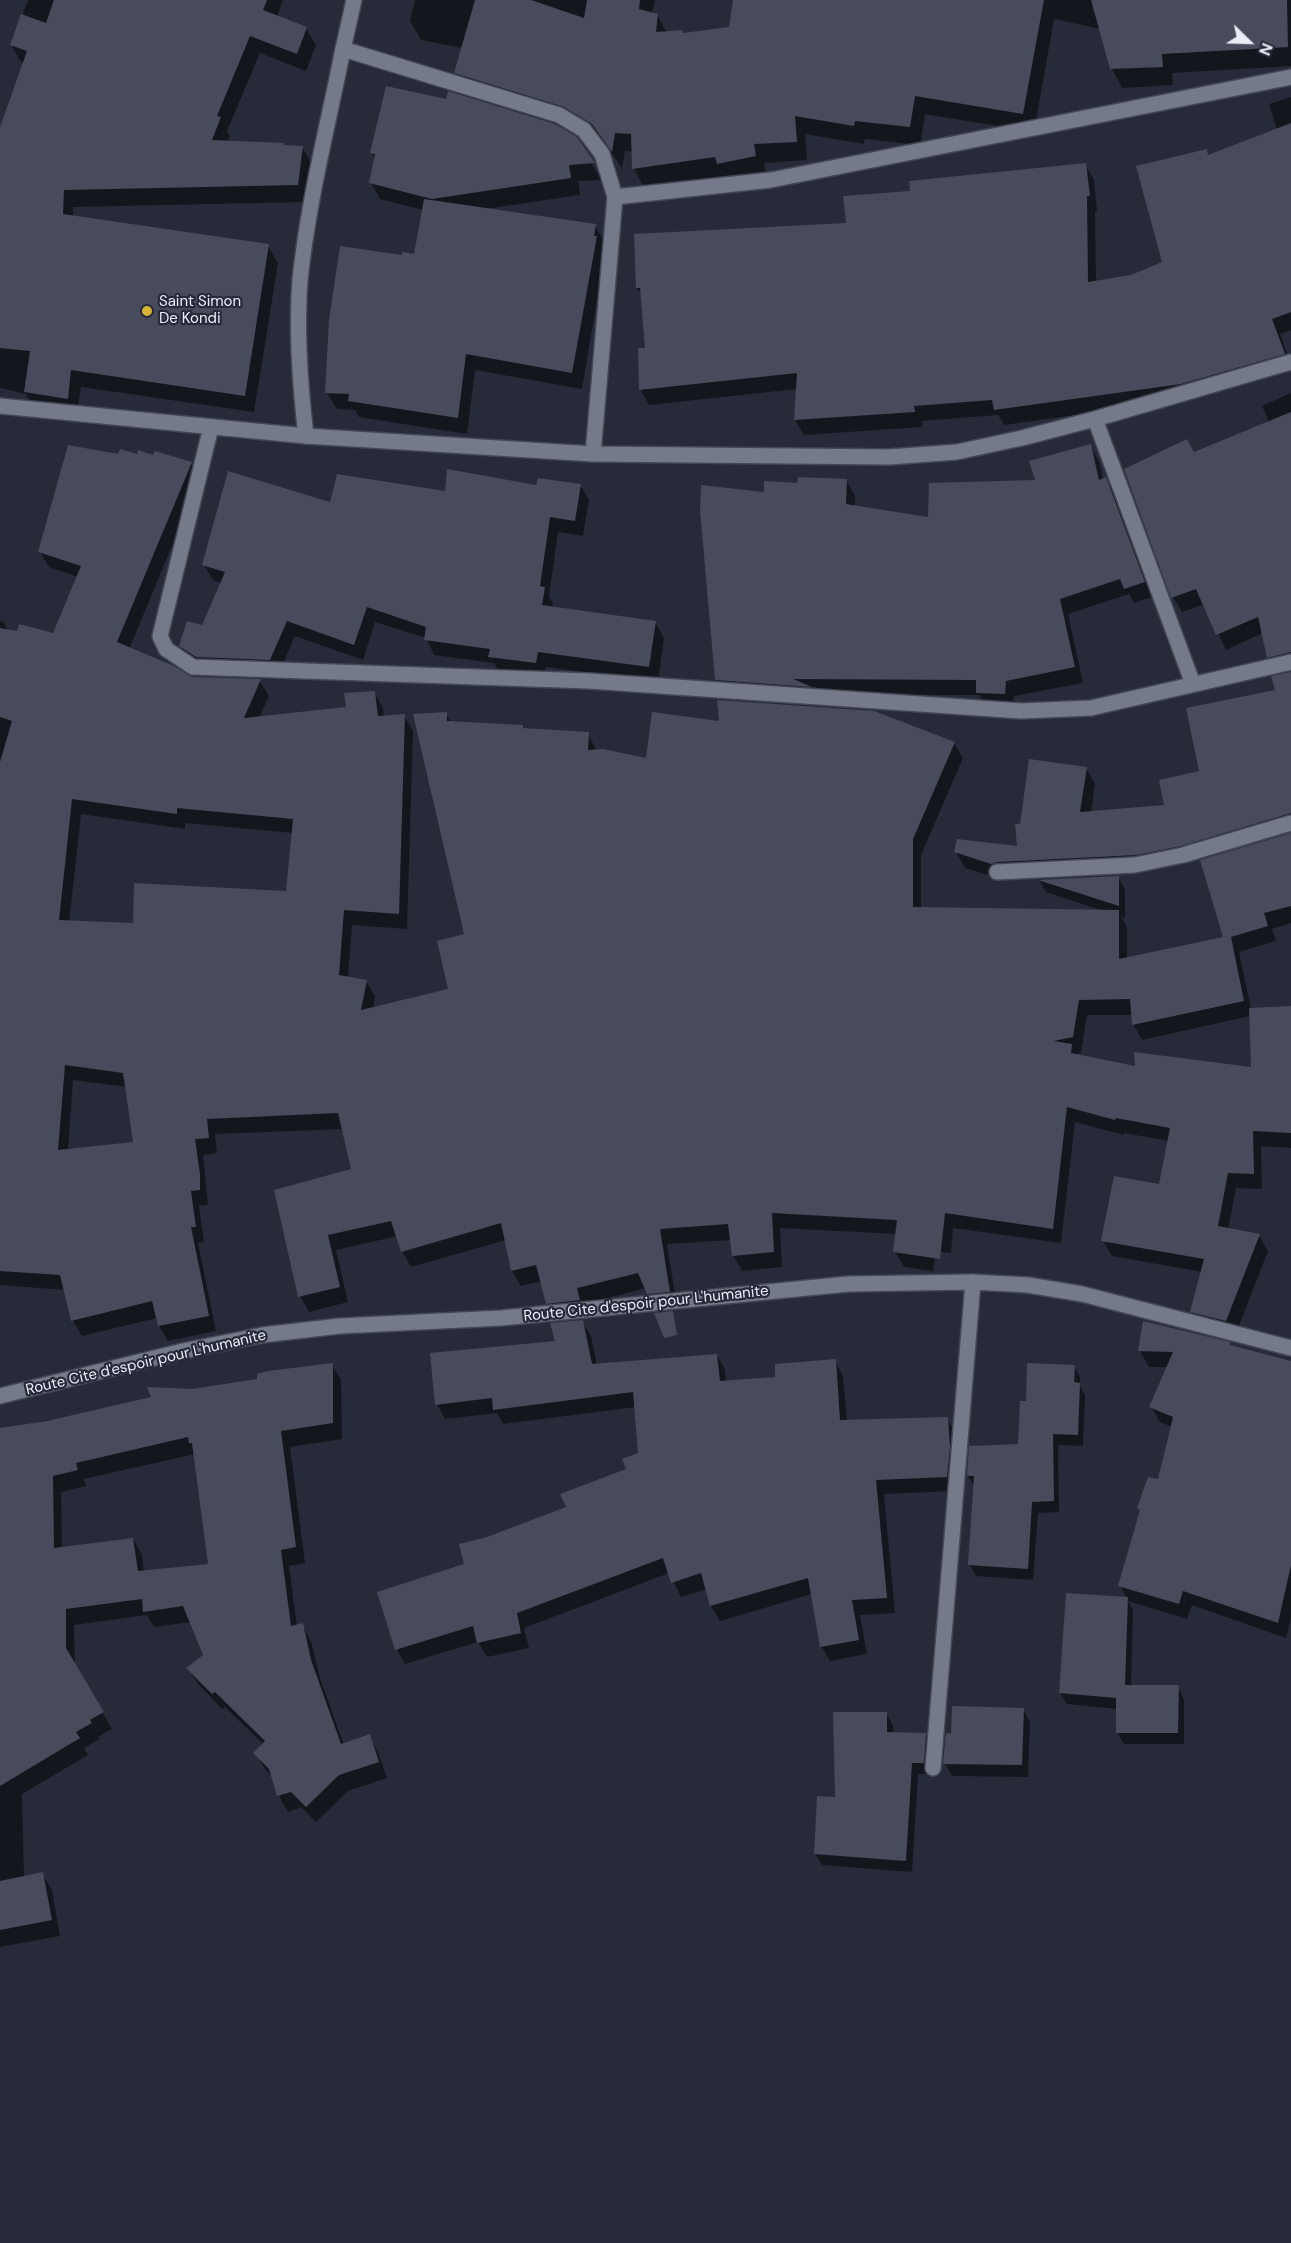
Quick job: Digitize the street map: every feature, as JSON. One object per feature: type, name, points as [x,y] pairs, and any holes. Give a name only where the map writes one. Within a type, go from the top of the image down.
[{"type":"street","points":[[306,436],[299,317],[300,282],[304,248],[354,0]]},
{"type":"street","points":[[343,49],[559,116],[584,130],[602,154],[615,197],[593,454]]},
{"type":"street","points":[[615,197],[771,180],[1291,77]]},
{"type":"street","points":[[0,405],[306,436],[593,454],[889,457],[957,452],[1095,419],[1291,362]]},
{"type":"street","points":[[1095,419],[1193,684]]},
{"type":"street","points":[[211,427],[160,636],[166,649],[193,667],[589,681],[1021,711],[1090,708],[1291,662]]},
{"type":"street","points":[[997,872],[1135,865],[1183,855],[1291,823]]},
{"type":"street","points":[[933,1768],[973,1282]]},
{"type":"street","name":"Route Cite d'espoir pour L'humanite","points":[[0,1396],[183,1351],[262,1335],[340,1326],[501,1318],[848,1284],[973,1282],[1028,1285],[1082,1294],[1291,1348]]},
{"type":"building","points":[[54,0],[267,0],[263,10],[307,27],[297,54],[250,36],[217,116],[221,117],[212,140],[303,146],[298,185],[64,190],[63,214],[269,244],[245,396],[71,370],[68,399],[24,392],[30,351],[0,348],[0,127],[27,51],[10,45],[21,14],[46,23]]},
{"type":"building","points":[[475,0],[531,0],[584,18],[587,0],[640,0],[639,9],[658,14],[656,32],[682,30],[683,33],[729,27],[733,0],[1044,0],[1023,114],[915,96],[910,127],[855,121],[854,126],[795,116],[797,142],[754,144],[756,156],[717,164],[715,157],[632,169],[631,134],[615,133],[612,152],[592,124],[564,107],[454,73]]},
{"type":"building","points":[[1091,0],[1287,0],[1288,47],[1162,54],[1163,67],[1110,69]]},
{"type":"building","points":[[386,86],[446,99],[448,91],[555,124],[577,137],[595,163],[569,165],[571,178],[432,199],[369,183],[375,154],[370,153]]},
{"type":"building","points":[[1291,123],[1291,312],[1272,319],[1285,354],[1181,384],[994,410],[992,400],[914,406],[915,412],[794,420],[797,373],[639,390],[638,348],[645,348],[640,288],[636,288],[634,234],[846,223],[843,196],[910,191],[909,181],[1086,163],[1090,196],[1087,196],[1088,282],[1131,275],[1162,262],[1136,166],[1207,149],[1208,155]]},
{"type":"building","points":[[424,199],[596,224],[594,236],[597,236],[572,373],[466,354],[458,418],[348,401],[349,394],[325,393],[329,320],[340,246],[402,255],[402,252],[414,254]]},
{"type":"building","points":[[1291,412],[1291,652],[1267,658],[1258,617],[1216,635],[1196,589],[1171,598],[1124,469],[1187,439],[1194,452]]},
{"type":"building","points":[[1091,444],[1099,480],[1106,477],[1145,582],[1124,589],[1120,579],[1060,599],[1075,667],[1006,681],[1005,694],[976,693],[976,680],[793,679],[812,687],[715,680],[700,510],[701,485],[764,492],[764,481],[797,483],[798,477],[847,479],[846,504],[928,517],[929,483],[1035,480],[1029,461]]},
{"type":"building","points":[[68,445],[118,454],[120,449],[137,454],[138,450],[153,455],[155,451],[192,462],[117,642],[174,666],[192,677],[261,679],[244,718],[346,707],[344,693],[375,691],[378,716],[405,714],[399,914],[344,910],[339,975],[367,980],[361,1010],[448,989],[437,941],[464,934],[413,714],[447,712],[447,721],[523,725],[523,728],[589,732],[588,750],[603,749],[646,758],[652,712],[719,721],[717,700],[874,711],[955,742],[913,839],[913,907],[1119,910],[1119,959],[1223,937],[1200,860],[1291,833],[1291,906],[1264,913],[1268,926],[1231,937],[1244,1001],[1132,1025],[1130,999],[1079,1000],[1073,1037],[1054,1041],[1072,1044],[1071,1053],[1135,1066],[1134,1052],[1251,1067],[1249,1008],[1291,1006],[1291,1133],[1253,1131],[1254,1174],[1228,1173],[1218,1226],[1260,1234],[1226,1321],[1190,1312],[1204,1259],[1101,1241],[1114,1176],[1159,1184],[1170,1128],[1116,1118],[1115,1120],[1067,1107],[1053,1229],[945,1213],[940,1259],[893,1252],[897,1220],[772,1213],[774,1252],[732,1256],[728,1224],[660,1229],[670,1292],[647,1294],[638,1273],[577,1288],[580,1300],[546,1304],[536,1265],[511,1271],[501,1223],[401,1252],[391,1221],[328,1235],[340,1287],[298,1297],[274,1190],[351,1169],[338,1113],[207,1119],[209,1138],[195,1139],[200,1190],[191,1191],[196,1227],[191,1227],[209,1316],[158,1326],[152,1301],[71,1321],[60,1275],[0,1271],[0,762],[12,721],[0,717],[0,628],[17,631],[19,624],[53,633],[81,566],[38,552]],"holes":[[[72,799],[177,814],[177,808],[293,819],[286,891],[134,883],[133,923],[59,920]],[[65,1065],[123,1073],[133,1142],[58,1150]]]},
{"type":"building","points":[[447,469],[536,485],[538,478],[581,484],[575,521],[550,517],[540,586],[545,587],[542,605],[656,621],[649,667],[538,652],[536,663],[488,657],[490,649],[424,640],[426,627],[367,607],[354,645],[287,621],[270,660],[196,657],[179,646],[187,621],[202,625],[225,572],[202,565],[228,471],[330,502],[337,474],[445,491]]},
{"type":"building","points":[[1291,672],[1291,813],[1181,846],[1137,855],[991,864],[954,852],[957,839],[1017,846],[1015,824],[1020,824],[1029,759],[1087,767],[1080,812],[1164,805],[1159,780],[1199,771],[1186,708],[1275,690],[1271,676]]},
{"type":"building","points":[[1119,876],[1119,906],[1038,880]]},
{"type":"building","points":[[673,1311],[677,1335],[664,1338],[654,1313]]},
{"type":"building","points":[[583,1320],[592,1364],[717,1354],[720,1381],[775,1377],[775,1364],[836,1359],[840,1420],[948,1417],[950,1447],[947,1477],[876,1480],[887,1598],[852,1600],[859,1640],[820,1647],[808,1578],[710,1606],[701,1573],[671,1583],[663,1558],[517,1613],[521,1633],[477,1643],[473,1626],[395,1650],[377,1592],[464,1564],[459,1544],[487,1537],[566,1507],[560,1494],[626,1469],[622,1459],[638,1453],[633,1392],[493,1410],[492,1398],[435,1405],[430,1353],[555,1341],[550,1323]]},
{"type":"building","points":[[1143,1321],[1230,1342],[1230,1345],[1291,1361],[1291,1565],[1278,1623],[1183,1591],[1179,1604],[1118,1586],[1140,1510],[1137,1508],[1148,1477],[1158,1479],[1173,1417],[1149,1407],[1173,1352],[1138,1351]]},
{"type":"building","points":[[333,1363],[333,1423],[281,1431],[296,1547],[281,1550],[291,1626],[303,1623],[311,1660],[341,1744],[370,1734],[379,1762],[339,1775],[306,1807],[291,1792],[277,1796],[269,1769],[253,1753],[265,1741],[215,1692],[212,1694],[186,1668],[203,1655],[183,1606],[143,1612],[142,1599],[66,1609],[66,1648],[104,1712],[90,1720],[92,1723],[76,1732],[80,1738],[0,1786],[0,1428],[47,1421],[151,1397],[147,1387],[192,1389],[257,1379],[257,1374]],"holes":[[[188,1437],[189,1443],[192,1443],[208,1564],[138,1571],[133,1538],[54,1548],[53,1476],[78,1470],[76,1463]]]},
{"type":"building","points":[[1027,1363],[1075,1365],[1074,1382],[1080,1383],[1078,1435],[1053,1434],[1054,1501],[1032,1502],[1028,1569],[968,1565],[974,1476],[967,1476],[969,1446],[1018,1444],[1020,1401],[1026,1401]]},
{"type":"building","points":[[1066,1593],[1128,1597],[1125,1685],[1179,1685],[1178,1733],[1116,1733],[1116,1698],[1059,1693]]},
{"type":"building","points":[[952,1706],[1024,1708],[1022,1765],[943,1764],[946,1733],[951,1734]]},
{"type":"building","points":[[833,1712],[887,1712],[887,1732],[926,1733],[924,1763],[912,1763],[906,1861],[814,1854],[817,1796],[835,1797]]},
{"type":"building","points":[[43,1872],[52,1920],[0,1930],[0,1881]]},
{"type":"place","name":"Saint Simon De Kondi","points":[[147,311]]}]
